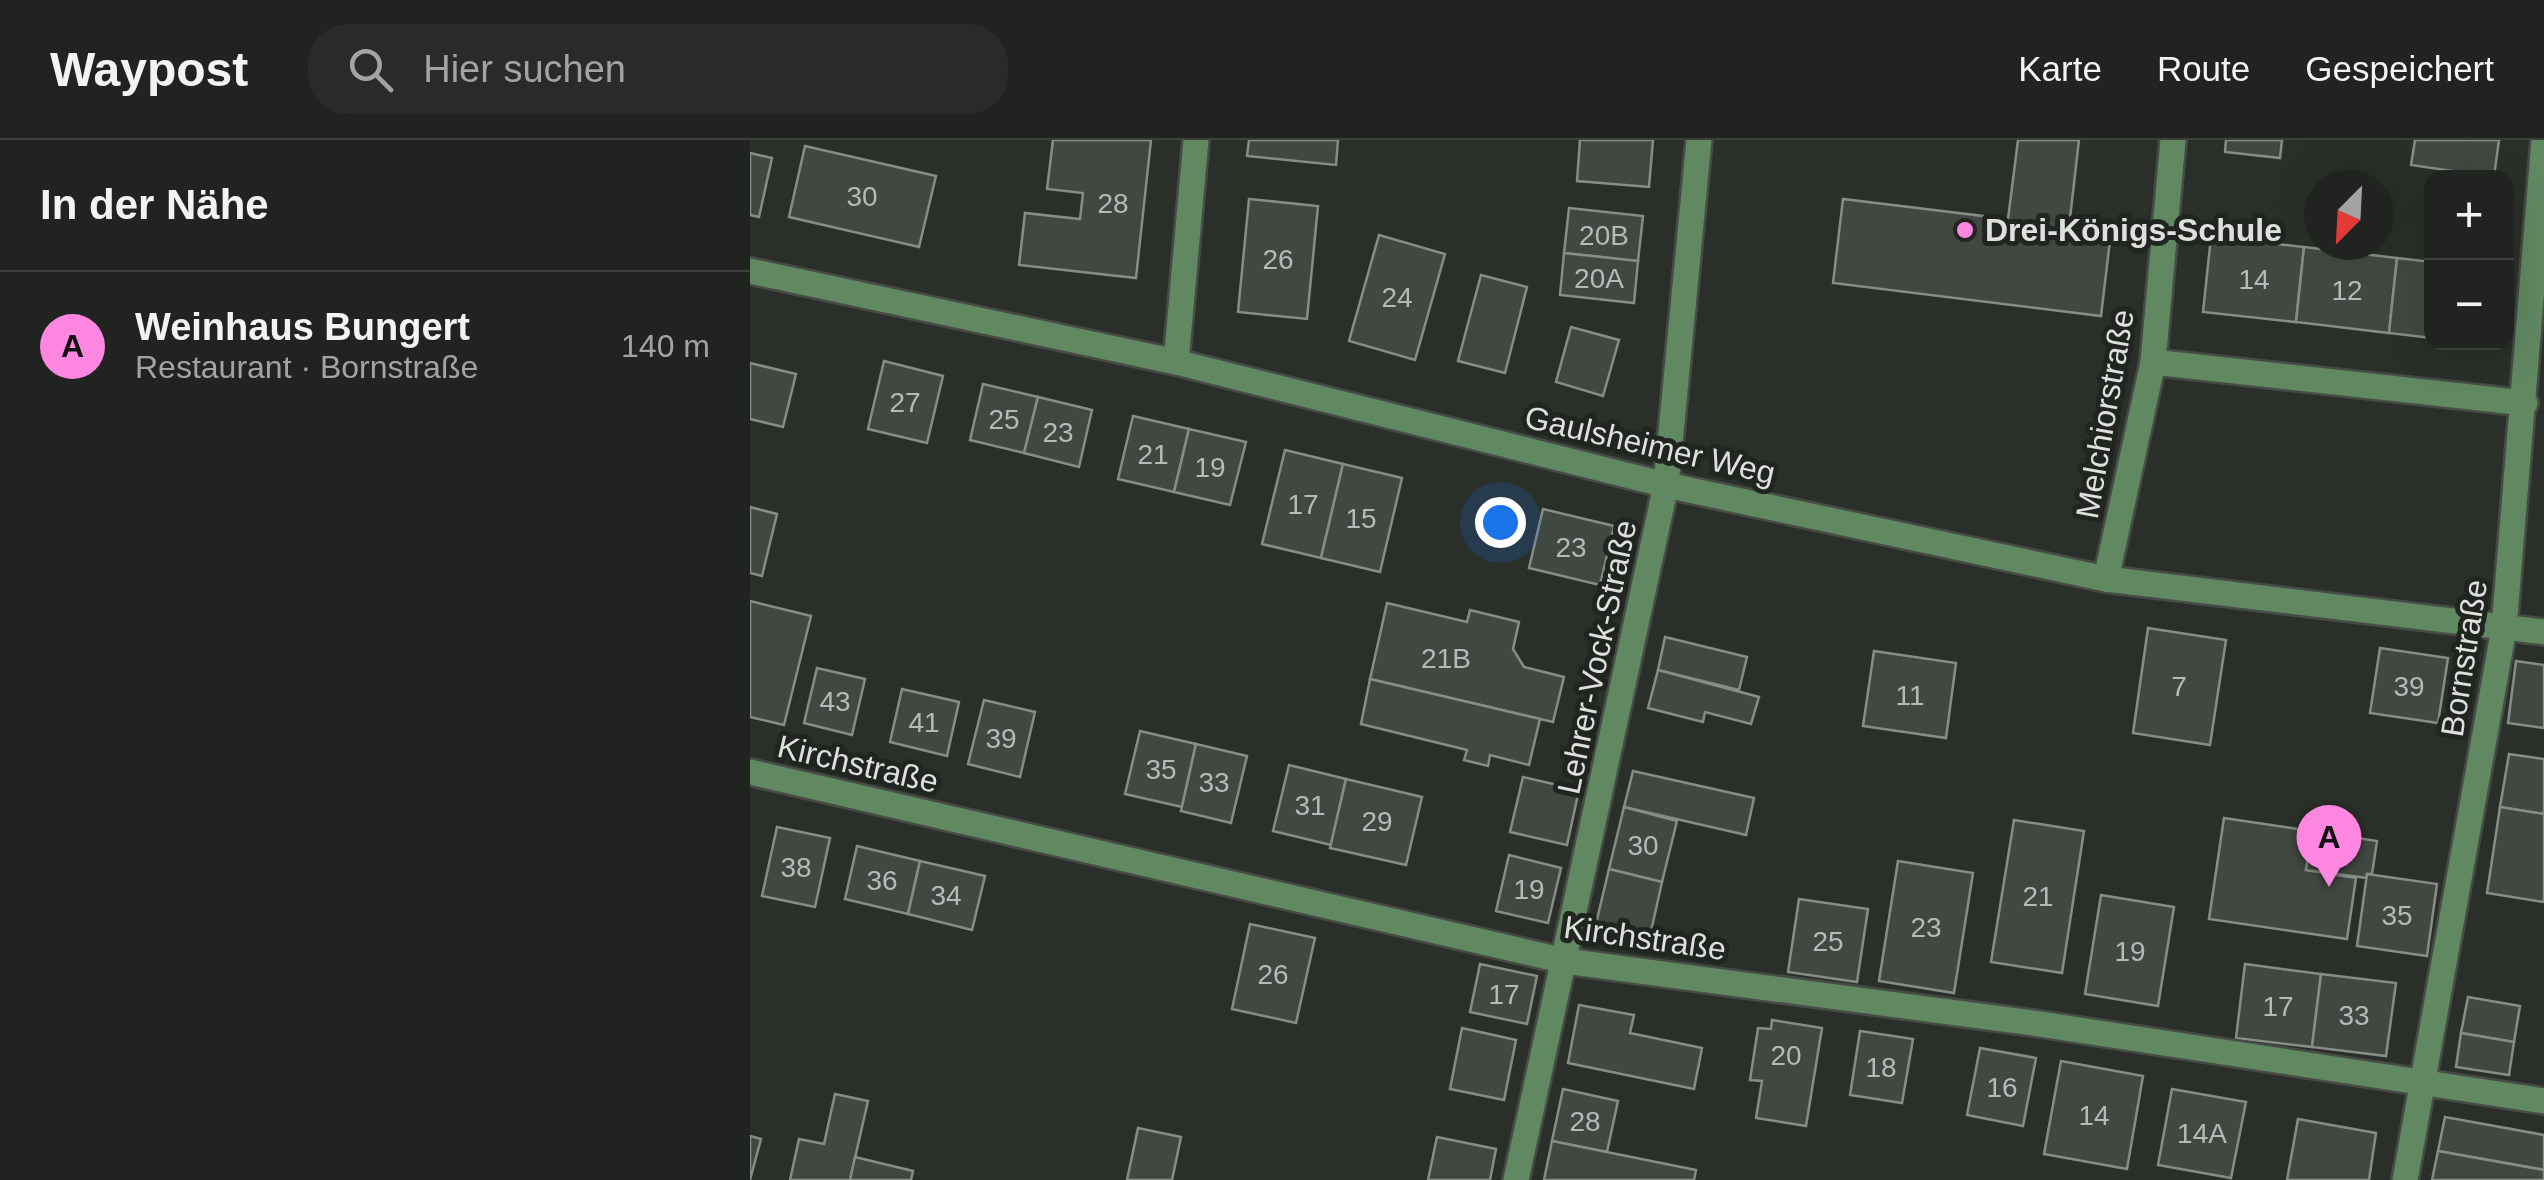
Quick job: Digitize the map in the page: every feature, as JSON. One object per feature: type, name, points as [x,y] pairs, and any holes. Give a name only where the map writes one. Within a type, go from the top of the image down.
[{"type":"street","points":[[1176,362],[1196,140]]},
{"type":"street","name":"Lehrer-Vock-Straße","points":[[1516,1180],[1666,485],[1699,140]]},
{"type":"street","name":"Melchiorstraße","points":[[2106,579],[2154,362],[2173,140]]},
{"type":"street","name":"Bornstraße","points":[[2405,1180],[2504,628],[2544,140]]},
{"type":"street","name":"Gaulsheimer Weg","points":[[750,270],[1176,362],[1666,485],[2106,579],[2544,632]]},
{"type":"street","points":[[2154,362],[2525,403]]},
{"type":"street","name":"Kirchstraße","points":[[750,772],[1566,961],[2040,1024],[2544,1102]]},
{"type":"building","points":[[1053,140],[1151,140],[1136,278],[1019,265],[1025,213],[1080,219],[1083,193],[1047,189]]},
{"type":"building","points":[[1249,140],[1338,140],[1336,165],[1247,156]]},
{"type":"building","points":[[1580,140],[1653,140],[1649,187],[1577,181]]},
{"type":"building","name":"Drei-Königs-Schule","points":[[2018,140],[2079,140],[2069,227],[2111,232],[2101,316],[1833,283],[1843,199],[2008,219]]},
{"type":"building","points":[[2226,140],[2282,140],[2280,158],[2225,152]]},
{"type":"building","points":[[2415,140],[2499,140],[2495,170],[2411,165]]},
{"type":"building","points":[[805,146],[936,176],[919,247],[789,217]]},
{"type":"building","points":[[750,153],[772,158],[759,217],[750,215]]},
{"type":"building","points":[[1249,199],[1318,206],[1307,319],[1238,312]]},
{"type":"building","points":[[1569,208],[1643,216],[1638,261],[1564,253]]},
{"type":"building","points":[[1379,235],[1445,254],[1415,360],[1349,341]]},
{"type":"building","points":[[2211,237],[2304,247],[2296,322],[2203,312]]},
{"type":"building","points":[[2304,247],[2304,260],[2397,258],[2389,333],[2296,322]]},
{"type":"building","points":[[1564,253],[1638,261],[1634,303],[1560,295]]},
{"type":"building","points":[[2397,258],[2424,261],[2424,337],[2389,333]]},
{"type":"building","points":[[1481,275],[1527,287],[1505,373],[1458,361]]},
{"type":"building","points":[[1571,327],[1619,340],[1603,396],[1556,382]]},
{"type":"building","points":[[884,361],[943,376],[927,443],[868,429]]},
{"type":"building","points":[[750,363],[796,374],[783,427],[750,419]]},
{"type":"building","points":[[983,384],[1038,397],[1024,453],[970,440]]},
{"type":"building","points":[[1038,397],[1092,410],[1079,467],[1024,453]]},
{"type":"building","points":[[1133,416],[1189,429],[1174,492],[1118,479]]},
{"type":"building","points":[[1189,429],[1246,442],[1230,505],[1174,492]]},
{"type":"building","points":[[1285,450],[1343,464],[1321,558],[1262,544]]},
{"type":"building","points":[[1343,464],[1402,478],[1380,572],[1321,558]]},
{"type":"building","points":[[750,507],[777,514],[762,576],[750,573]]},
{"type":"building","points":[[1543,509],[1614,526],[1600,585],[1529,568]]},
{"type":"building","points":[[750,601],[811,616],[784,725],[750,717]]},
{"type":"building","points":[[1387,603],[1467,622],[1470,610],[1519,622],[1513,649],[1524,667],[1564,677],[1553,722],[1370,679]]},
{"type":"building","points":[[2148,628],[2226,640],[2210,745],[2133,733]]},
{"type":"building","points":[[1665,637],[1747,657],[1739,690],[1658,670]]},
{"type":"building","points":[[2380,648],[2448,658],[2438,723],[2370,713]]},
{"type":"building","points":[[1874,651],[1956,663],[1946,738],[1863,726]]},
{"type":"building","points":[[2516,661],[2544,665],[2544,728],[2508,723]]},
{"type":"building","points":[[817,668],[865,679],[852,735],[804,723]]},
{"type":"building","points":[[1658,670],[1759,697],[1751,724],[1705,712],[1703,722],[1648,708]]},
{"type":"building","points":[[1370,679],[1540,719],[1529,765],[1490,755],[1488,766],[1464,760],[1467,750],[1361,724]]},
{"type":"building","points":[[902,689],[959,702],[947,756],[890,742]]},
{"type":"building","points":[[984,700],[1035,712],[1020,777],[968,764]]},
{"type":"building","points":[[1140,731],[1196,744],[1182,807],[1125,794]]},
{"type":"building","points":[[1196,744],[1247,756],[1231,823],[1181,811]]},
{"type":"building","points":[[2509,754],[2544,759],[2544,814],[2500,807]]},
{"type":"building","points":[[1289,765],[1346,779],[1331,845],[1273,831]]},
{"type":"building","points":[[1633,771],[1754,798],[1746,835],[1624,807]]},
{"type":"building","points":[[1523,777],[1579,790],[1567,845],[1510,832]]},
{"type":"building","points":[[1346,779],[1422,797],[1406,865],[1330,848]]},
{"type":"building","points":[[1624,807],[1677,821],[1662,882],[1609,869]]},
{"type":"building","points":[[2500,807],[2544,814],[2544,902],[2487,893]]},
{"type":"building","points":[[2224,818],[2312,831],[2306,870],[2356,878],[2347,939],[2209,919]]},
{"type":"building","points":[[2014,820],[2084,831],[2062,973],[1991,962]]},
{"type":"building","points":[[777,827],[830,838],[815,907],[762,896]]},
{"type":"building","points":[[2312,831],[2377,841],[2372,874],[2367,874],[2367,878],[2306,870]]},
{"type":"building","points":[[857,846],[920,861],[908,914],[845,899]]},
{"type":"building","points":[[1509,855],[1561,868],[1548,923],[1496,911]]},
{"type":"building","points":[[920,861],[985,876],[972,930],[908,914]]},
{"type":"building","points":[[1898,861],[1973,873],[1954,993],[1879,981]]},
{"type":"building","points":[[1609,869],[1662,882],[1648,945],[1594,932]]},
{"type":"building","points":[[2367,874],[2437,884],[2427,956],[2357,946]]},
{"type":"building","points":[[2101,895],[2174,907],[2158,1006],[2085,994]]},
{"type":"building","points":[[1799,899],[1868,909],[1857,982],[1788,972]]},
{"type":"building","points":[[1250,924],[1315,938],[1296,1023],[1232,1009]]},
{"type":"building","points":[[1480,964],[1537,976],[1527,1024],[1470,1012]]},
{"type":"building","points":[[2245,964],[2321,974],[2312,1047],[2236,1038]]},
{"type":"building","points":[[2321,974],[2396,983],[2386,1056],[2312,1047]]},
{"type":"building","points":[[2468,997],[2520,1006],[2514,1042],[2461,1033]]},
{"type":"building","points":[[1579,1005],[1634,1015],[1630,1033],[1702,1048],[1694,1089],[1568,1063]]},
{"type":"building","points":[[1772,1020],[1822,1028],[1806,1126],[1756,1118],[1762,1081],[1750,1080],[1758,1028],[1771,1029]]},
{"type":"building","points":[[1462,1028],[1516,1040],[1504,1100],[1450,1089]]},
{"type":"building","points":[[1860,1031],[1913,1039],[1902,1103],[1850,1095]]},
{"type":"building","points":[[2461,1033],[2514,1042],[2509,1075],[2456,1067]]},
{"type":"building","points":[[1980,1048],[2036,1058],[2023,1126],[1967,1115]]},
{"type":"building","points":[[2061,1061],[2143,1076],[2127,1169],[2044,1154]]},
{"type":"building","points":[[1563,1089],[1618,1101],[1607,1152],[1552,1141]]},
{"type":"building","points":[[2172,1089],[2246,1102],[2231,1178],[2158,1165]]},
{"type":"building","points":[[835,1094],[868,1101],[850,1180],[790,1180],[799,1139],[824,1144]]},
{"type":"building","points":[[2445,1117],[2544,1135],[2544,1170],[2438,1151]]},
{"type":"building","points":[[2298,1119],[2376,1133],[2369,1180],[2287,1180]]},
{"type":"building","points":[[1138,1128],[1181,1137],[1172,1180],[1127,1180]]},
{"type":"building","points":[[750,1136],[761,1139],[750,1180]]},
{"type":"building","points":[[1437,1137],[1496,1149],[1490,1180],[1428,1180]]},
{"type":"building","points":[[1552,1141],[1696,1170],[1694,1180],[1544,1180]]},
{"type":"building","points":[[2438,1151],[2544,1170],[2544,1180],[2432,1180]]},
{"type":"building","points":[[855,1157],[913,1171],[911,1180],[850,1180]]},
{"type":"place","name":"Drei-Königs-Schule","points":[[1965,230]]},
{"type":"place","name":"Weinhaus Bungert","points":[[2329,887]]}]
